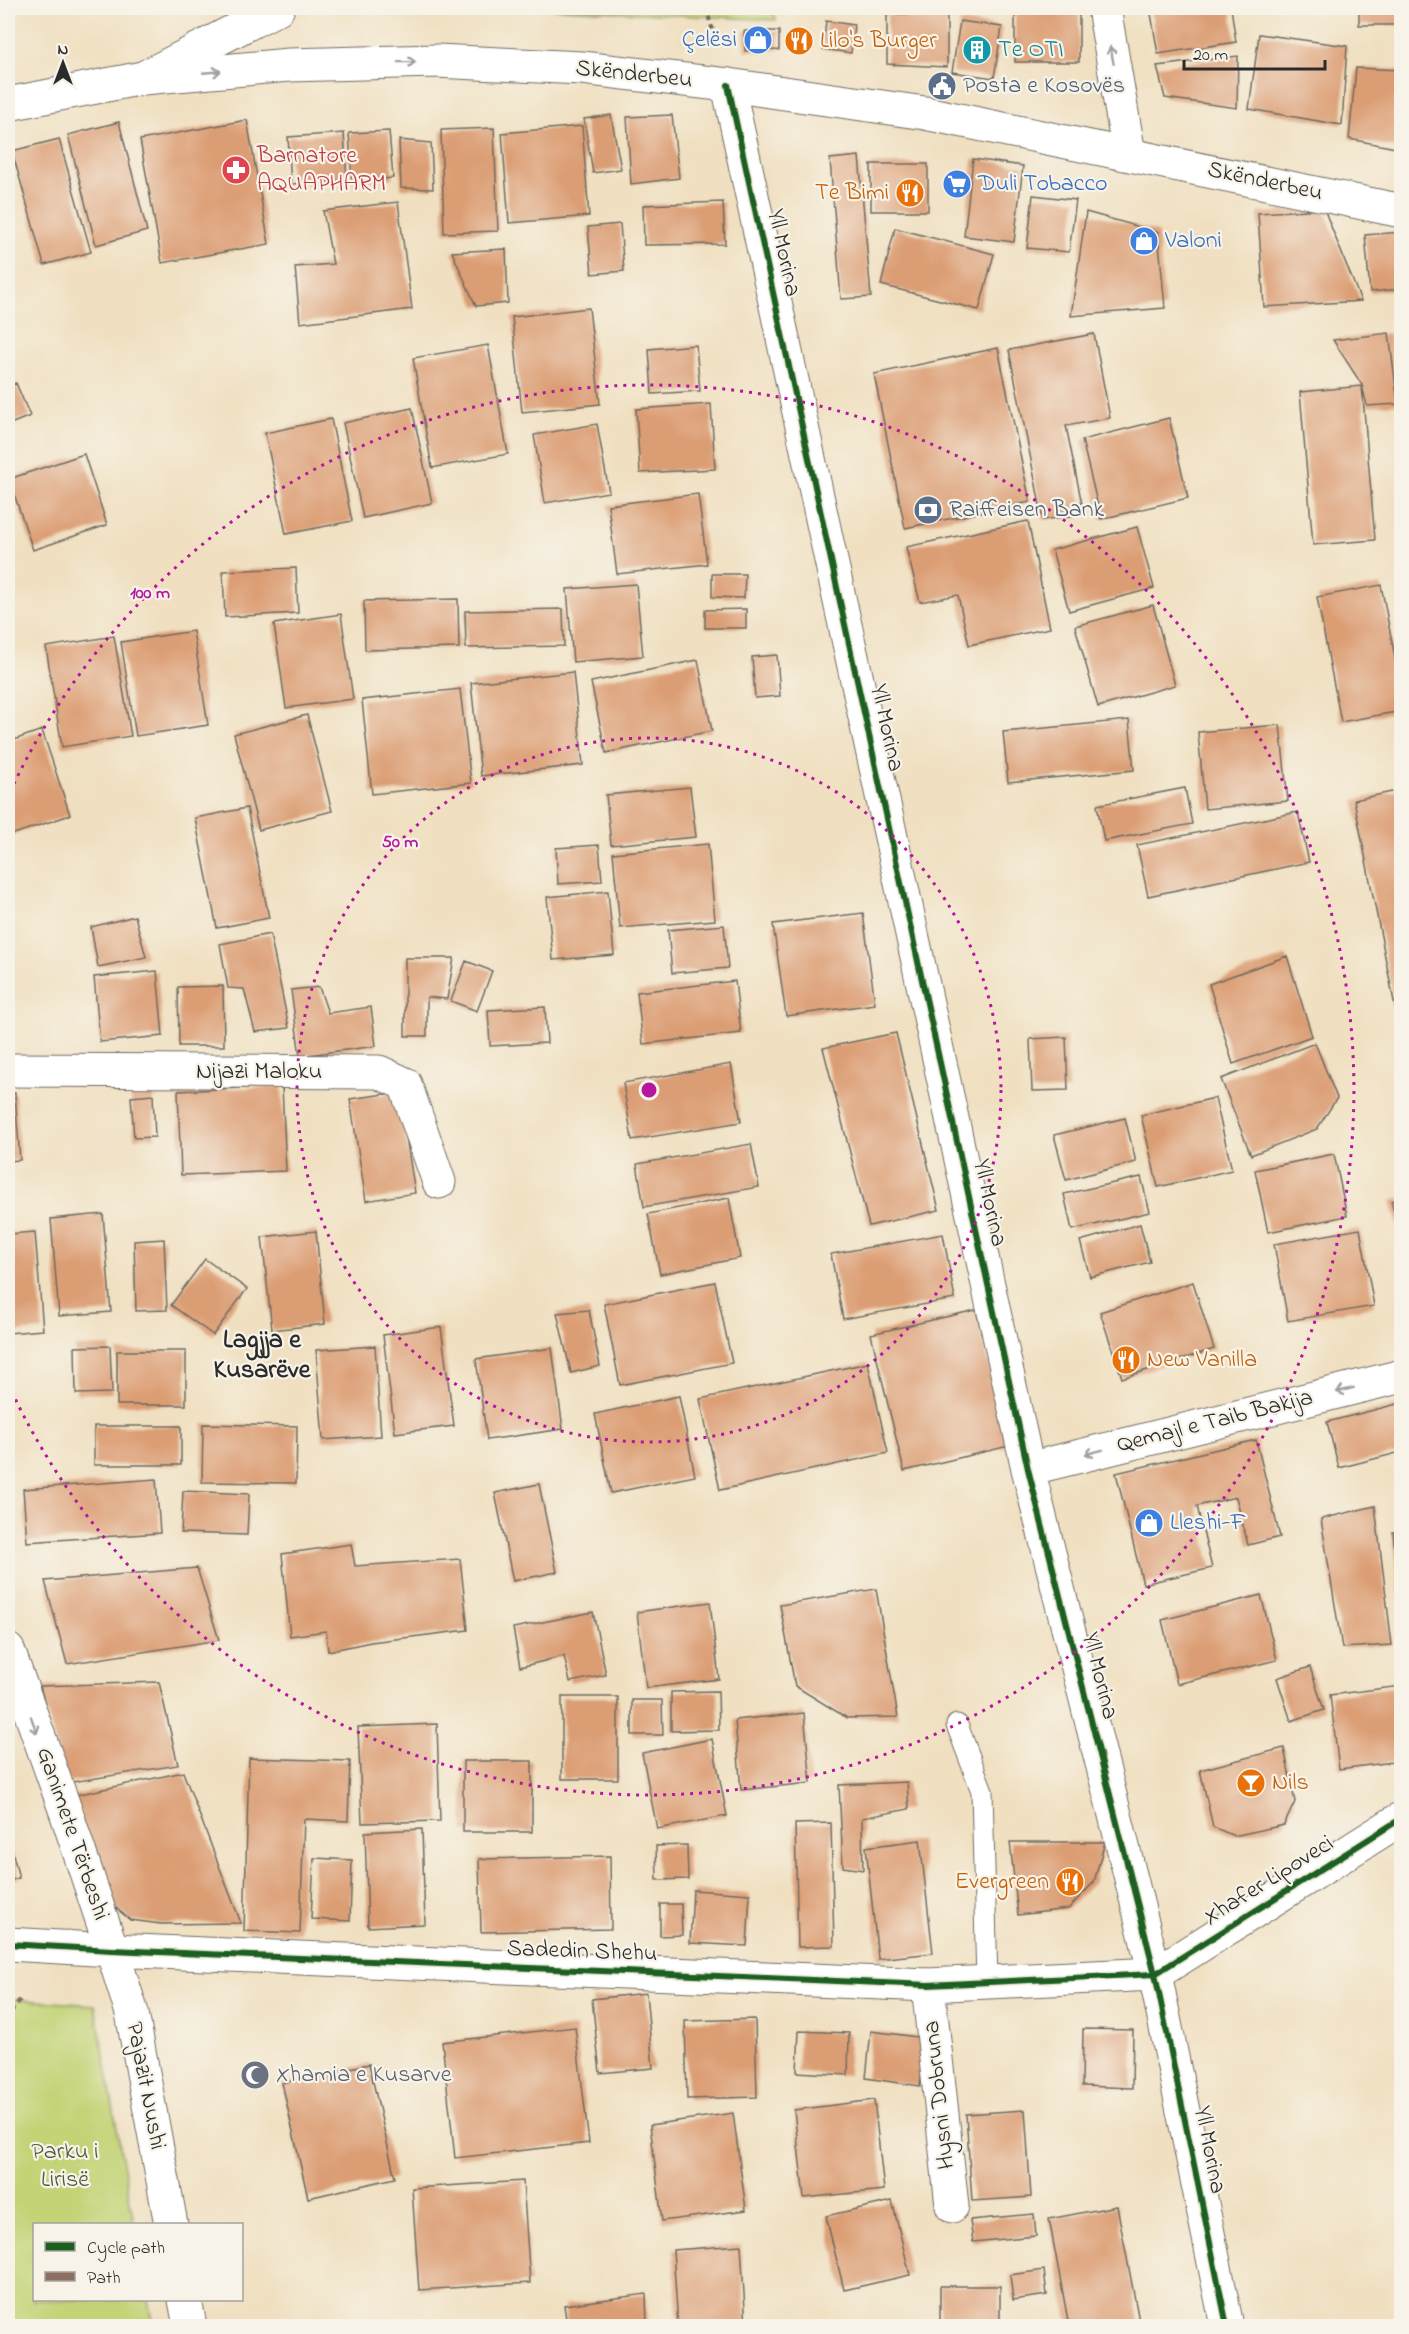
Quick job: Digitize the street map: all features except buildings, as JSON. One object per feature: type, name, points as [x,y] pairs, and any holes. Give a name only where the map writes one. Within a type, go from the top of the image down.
[{"type":"street","points":[[8,104],[138,79],[278,8]]},
{"type":"street","points":[[1104,8],[1129,154]]},
{"type":"street","name":"Skënderbeu","points":[[138,79],[289,64],[436,61],[582,68],[728,85],[926,113],[1401,212]]},
{"type":"street","name":"Yll Morina","points":[[728,85],[1028,1468],[1155,1974],[1227,2326]]},
{"type":"street","name":"Nijazi Maloku","points":[[8,1070],[379,1072],[405,1084],[439,1182]]},
{"type":"street","name":"Qemajl e Taib Bakija","points":[[1028,1468],[1401,1376]]},
{"type":"street","name":"Ganimete Tërbeshi","points":[[8,1650],[66,1812],[111,1950]]},
{"type":"street","name":"Xhafer Lipoveci","points":[[1155,1974],[1401,1818]]},
{"type":"street","name":"Sadedin Shehu","points":[[8,1944],[928,1984],[1155,1974]]},
{"type":"street","name":"Pajazit Nushi","points":[[111,1950],[132,2013],[171,2223]]},
{"type":"street","name":"Hysni Dobruna","points":[[928,1984],[952,2206]]},
{"type":"street","points":[[185,2301],[190,2326]]},
{"type":"lane","points":[[957,1725],[982,1791],[987,1982]]},
{"type":"green space","points":[[542,8],[773,8],[776,20]]},
{"type":"green space","name":"Parku i Lirisë","points":[[8,1999],[95,2005],[134,2223],[33,2223],[33,2301],[148,2301],[153,2326],[8,2326]]},
{"type":"marked path","points":[[8,2015],[20,2000]]},
{"type":"cycle path","points":[[728,85],[1028,1469],[1155,1974],[1227,2326]]},
{"type":"cycle path","points":[[8,1944],[928,1985],[1155,1974],[1402,1818]]},
{"type":"place","name":"Çelësi","points":[[758,40]]},
{"type":"place","name":"Lilo's Burger","points":[[799,41]]},
{"type":"place","name":"Te OTI","points":[[977,50]]},
{"type":"place","name":"Posta e Kosovës","points":[[942,86]]},
{"type":"place","name":"Barnatore AQUAPHARM","points":[[236,170]]},
{"type":"place","name":"Duli Tobacco","points":[[957,184]]},
{"type":"place","name":"Te Bimi","points":[[910,193]]},
{"type":"place","name":"Valoni","points":[[1144,241]]},
{"type":"place","name":"Raiffeisen Bank","points":[[928,510]]},
{"type":"place","name":"New Vanilla","points":[[1126,1360]]},
{"type":"place","name":"Lleshi-F","points":[[1149,1523]]},
{"type":"place","name":"Nils","points":[[1251,1783]]},
{"type":"place","name":"Evergreen","points":[[1070,1882]]},
{"type":"place","name":"Xhamia e Kusarve","points":[[255,2075]]},
{"type":"district","name":"Lagjja e Kusarëve","points":[[262,1356]]}]
